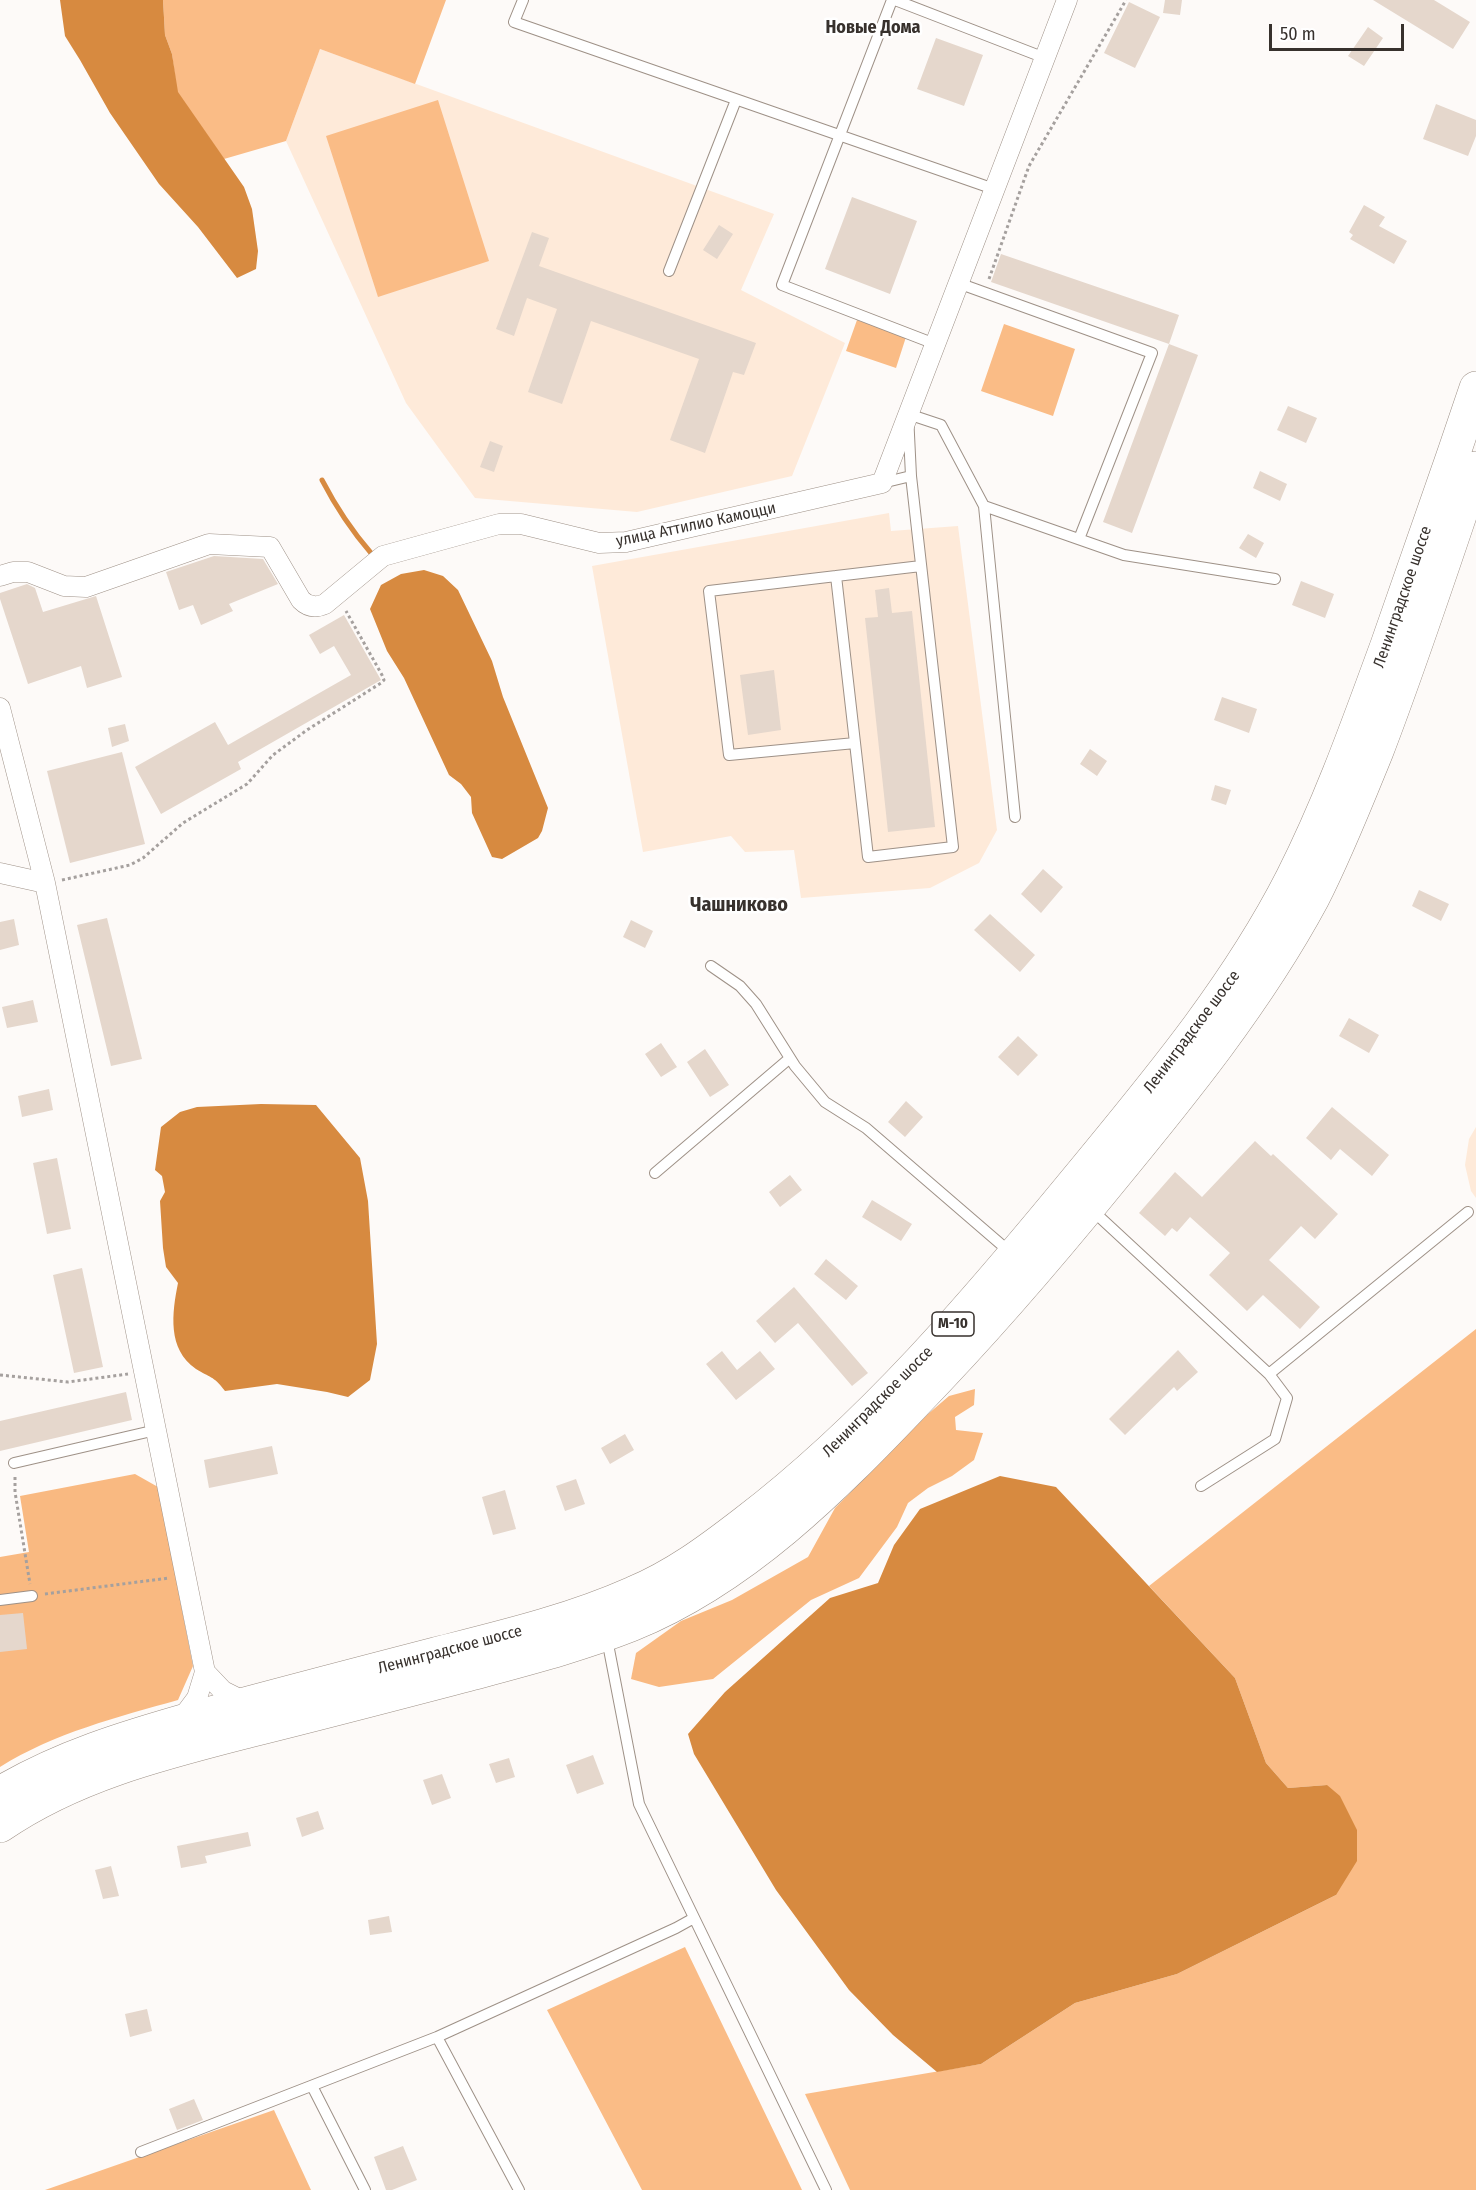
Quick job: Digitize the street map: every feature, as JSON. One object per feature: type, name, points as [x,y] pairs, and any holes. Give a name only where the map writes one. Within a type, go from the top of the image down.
[{"type":"highway","name":"Ленинградское шоссе","points":[[0,1792],[60,1761],[180,1722],[510,1635],[614,1601],[663,1578],[710,1549],[810,1470],[944,1335],[1014,1255],[1179,1052],[1237,971],[1277,907],[1306,849],[1354,736],[1476,388]]},
{"type":"highway","name":"Ленинградское шоссе","points":[[0,1826],[44,1799],[95,1776],[213,1741],[517,1662],[606,1634],[657,1613],[714,1580],[762,1546],[826,1493],[962,1354],[1032,1276],[1235,1023],[1281,952],[1315,893],[1360,793],[1398,696],[1476,468]]},
{"type":"street","points":[[882,483],[1067,0]]},
{"type":"street","name":"улица Аттилио Камоцци","points":[[0,576],[13,572],[28,572],[56,584],[79,588],[102,583],[209,544],[270,547],[297,595],[306,604],[320,606],[384,556],[499,524],[521,524],[599,543],[626,542],[882,483]]},
{"type":"street","points":[[0,708],[45,883],[205,1672],[197,1698],[180,1722]]},
{"type":"street","points":[[0,873],[45,883]]},
{"type":"street","points":[[205,1672],[223,1691],[247,1703]]},
{"type":"lane","points":[[523,0],[514,22],[994,189]]},
{"type":"lane","points":[[935,344],[782,285],[894,0],[1045,58]]},
{"type":"lane","points":[[669,271],[736,100]]},
{"type":"lane","points":[[958,283],[1152,353],[1079,540]]},
{"type":"lane","points":[[836,576],[868,857],[953,847],[911,476],[908,414],[941,425],[984,506],[1015,817]]},
{"type":"lane","points":[[882,483],[911,476]]},
{"type":"lane","points":[[984,506],[1124,555],[1275,579]]},
{"type":"lane","points":[[855,743],[729,755],[709,591],[921,566]]},
{"type":"lane","points":[[711,966],[740,986],[756,1004],[790,1058],[825,1102],[866,1128],[1014,1255]]},
{"type":"lane","points":[[655,1173],[790,1058]]},
{"type":"lane","points":[[1089,1207],[1269,1374],[1287,1398],[1275,1439],[1201,1486]]},
{"type":"lane","points":[[1269,1374],[1468,1212]]},
{"type":"lane","points":[[14,1463],[156,1430]]},
{"type":"lane","points":[[0,1600],[32,1596]]},
{"type":"lane","points":[[606,1634],[639,1804],[826,2190]]},
{"type":"lane","points":[[141,2152],[437,2037],[676,1928],[693,1918]]},
{"type":"lane","points":[[437,2037],[519,2190]]},
{"type":"lane","points":[[312,2086],[365,2190]]},
{"type":"path","points":[[984,292],[1029,166],[1126,0]]},
{"type":"path","points":[[45,883],[130,865],[143,858],[183,823],[247,784],[273,755],[307,730],[381,683],[384,680],[382,675],[336,594]]},
{"type":"path","points":[[0,1375],[68,1382],[144,1371]]},
{"type":"path","points":[[14,1463],[15,1492],[32,1596],[186,1576]]},
{"type":"shaded area","points":[[60,0],[163,0],[165,35],[172,54],[178,92],[244,187],[252,209],[258,251],[256,269],[237,278],[198,227],[159,184],[110,113],[65,36]]},
{"type":"shaded area","points":[[163,0],[446,0],[415,84],[320,49],[286,141],[224,159],[177,92],[172,54],[165,35]]},
{"type":"shaded area","points":[[320,49],[774,214],[741,290],[845,343],[792,476],[637,512],[475,498],[406,403],[286,141]]},
{"type":"shaded area","points":[[438,100],[489,261],[378,297],[326,136]]},
{"type":"shaded area","points":[[857,320],[906,337],[896,368],[846,351]]},
{"type":"shaded area","points":[[1004,324],[1075,349],[1053,416],[981,391]]},
{"type":"shaded area","points":[[889,513],[891,531],[958,526],[997,830],[979,863],[930,888],[801,898],[794,850],[745,852],[731,836],[643,852],[592,566]]},
{"type":"shaded area","points":[[424,570],[443,576],[458,590],[492,661],[503,697],[548,808],[538,838],[502,859],[492,857],[472,813],[471,797],[461,784],[449,775],[404,678],[387,651],[370,609],[381,585],[401,574]]},
{"type":"shaded area","points":[[261,1104],[316,1105],[360,1158],[368,1201],[377,1344],[370,1380],[348,1397],[277,1384],[225,1391],[214,1379],[187,1361],[176,1341],[173,1318],[178,1283],[166,1267],[160,1201],[165,1192],[162,1176],[155,1170],[161,1127],[180,1112],[197,1107]]},
{"type":"shaded area","points":[[1476,1127],[1476,1198],[1471,1191],[1465,1165],[1469,1139]]},
{"type":"shaded area","points":[[1476,1329],[1476,2190],[850,2190],[805,2094],[981,2064],[1075,2003],[1177,1974],[1336,1895],[1327,1785],[1288,1788],[1266,1763],[1235,1678],[1149,1586]]},
{"type":"shaded area","points":[[975,1389],[974,1405],[955,1417],[956,1430],[983,1433],[974,1460],[908,1503],[897,1527],[859,1578],[811,1600],[713,1679],[659,1687],[631,1679],[636,1653],[681,1621],[732,1600],[808,1557],[835,1508],[928,1414],[949,1396]]},
{"type":"shaded area","points":[[135,1474],[158,1487],[193,1666],[178,1700],[64,1735],[0,1767],[0,1557],[29,1552],[20,1496]]},
{"type":"shaded area","points":[[1000,1476],[1056,1487],[1235,1678],[1266,1763],[1288,1788],[1327,1785],[1340,1796],[1357,1830],[1357,1861],[1336,1895],[1177,1974],[1075,2003],[981,2064],[937,2072],[893,2035],[849,1990],[776,1890],[694,1754],[688,1734],[725,1692],[830,1598],[878,1583],[894,1545],[920,1509]]},
{"type":"shaded area","points":[[685,1947],[802,2190],[642,2190],[547,2010]]},
{"type":"shaded area","points":[[274,2110],[311,2190],[45,2190]]},
{"type":"building","points":[[1165,0],[1182,0],[1180,15],[1163,13]]},
{"type":"building","points":[[1373,0],[1434,0],[1470,22],[1453,49]]},
{"type":"building","points":[[1129,2],[1160,17],[1135,68],[1104,53]]},
{"type":"building","points":[[1368,27],[1383,38],[1364,66],[1348,56]]},
{"type":"building","points":[[936,38],[983,55],[964,106],[917,89]]},
{"type":"building","points":[[1436,104],[1476,120],[1476,136],[1468,156],[1423,139]]},
{"type":"building","points":[[852,197],[917,221],[890,294],[825,269]]},
{"type":"building","points":[[1364,205],[1385,217],[1379,226],[1407,241],[1394,264],[1350,239],[1353,235],[1349,232]]},
{"type":"building","points":[[719,225],[733,234],[717,259],[703,250]]},
{"type":"building","points":[[532,232],[549,238],[539,266],[756,343],[744,375],[733,372],[705,453],[670,440],[699,359],[591,321],[562,404],[528,392],[557,309],[527,298],[514,336],[496,329]]},
{"type":"building","points":[[1001,254],[1179,315],[1169,344],[991,282]]},
{"type":"building","points":[[1169,344],[1198,355],[1132,533],[1103,522]]},
{"type":"building","points":[[1288,406],[1317,418],[1306,443],[1277,430]]},
{"type":"building","points":[[490,441],[503,446],[494,472],[480,467]]},
{"type":"building","points":[[1260,471],[1287,484],[1280,501],[1253,488]]},
{"type":"building","points":[[1248,534],[1264,543],[1256,558],[1239,548]]},
{"type":"building","points":[[214,556],[263,559],[278,584],[229,604],[233,611],[201,625],[193,605],[179,610],[166,572]]},
{"type":"building","points":[[1301,581],[1334,594],[1325,618],[1292,605]]},
{"type":"building","points":[[27,584],[35,588],[43,612],[96,596],[122,677],[87,688],[81,666],[28,684],[0,599],[0,593]]},
{"type":"building","points":[[889,588],[892,613],[912,611],[935,827],[888,832],[865,618],[878,617],[875,590]]},
{"type":"building","points":[[344,615],[381,680],[238,762],[241,769],[161,814],[135,767],[215,722],[228,745],[351,675],[334,646],[320,654],[309,635]]},
{"type":"building","points":[[774,670],[781,730],[748,735],[740,675]]},
{"type":"building","points":[[1222,697],[1257,709],[1249,733],[1214,720]]},
{"type":"building","points":[[125,724],[129,741],[112,747],[108,728]]},
{"type":"building","points":[[1090,749],[1107,761],[1097,776],[1080,764]]},
{"type":"building","points":[[122,752],[145,844],[70,863],[47,771]]},
{"type":"building","points":[[1215,785],[1231,790],[1226,805],[1211,800]]},
{"type":"building","points":[[1043,869],[1063,887],[1041,913],[1021,894]]},
{"type":"building","points":[[1419,890],[1449,904],[1441,921],[1412,906]]},
{"type":"building","points":[[990,914],[1035,955],[1020,972],[974,930]]},
{"type":"building","points":[[107,918],[142,1059],[111,1066],[77,925]]},
{"type":"building","points":[[14,919],[19,945],[0,950],[0,922]]},
{"type":"building","points":[[631,920],[653,931],[645,948],[623,937]]},
{"type":"building","points":[[33,1000],[38,1022],[7,1028],[2,1007]]},
{"type":"building","points":[[1349,1018],[1379,1035],[1369,1053],[1339,1036]]},
{"type":"building","points":[[1018,1036],[1038,1055],[1018,1076],[998,1057]]},
{"type":"building","points":[[661,1043],[677,1067],[661,1077],[645,1054]]},
{"type":"building","points":[[705,1049],[729,1085],[710,1097],[687,1062]]},
{"type":"building","points":[[49,1089],[53,1110],[22,1117],[18,1096]]},
{"type":"building","points":[[906,1101],[923,1117],[905,1137],[888,1122]]},
{"type":"building","points":[[1332,1107],[1389,1155],[1372,1176],[1340,1149],[1331,1160],[1306,1138]]},
{"type":"building","points":[[1255,1141],[1271,1156],[1273,1154],[1338,1214],[1315,1239],[1301,1226],[1269,1260],[1320,1307],[1300,1329],[1263,1295],[1247,1311],[1209,1275],[1230,1253],[1190,1217],[1177,1232],[1172,1228],[1165,1236],[1139,1213],[1175,1172],[1202,1197]]},
{"type":"building","points":[[57,1158],[71,1229],[47,1234],[33,1163]]},
{"type":"building","points":[[790,1175],[802,1190],[780,1207],[769,1192]]},
{"type":"building","points":[[872,1200],[912,1224],[901,1241],[862,1217]]},
{"type":"building","points":[[826,1259],[858,1286],[846,1300],[814,1274]]},
{"type":"building","points":[[82,1268],[103,1367],[74,1373],[53,1275]]},
{"type":"building","points":[[794,1287],[868,1373],[852,1386],[798,1323],[775,1343],[756,1321]]},
{"type":"building","points":[[1178,1350],[1198,1372],[1177,1391],[1174,1387],[1125,1435],[1109,1419]]},
{"type":"building","points":[[722,1351],[737,1370],[760,1351],[775,1369],[736,1400],[706,1364]]},
{"type":"building","points":[[126,1392],[132,1420],[0,1451],[0,1421]]},
{"type":"building","points":[[625,1434],[634,1450],[610,1464],[601,1448]]},
{"type":"building","points":[[272,1446],[278,1474],[209,1488],[204,1460]]},
{"type":"building","points":[[576,1479],[585,1504],[565,1511],[556,1486]]},
{"type":"building","points":[[505,1490],[516,1529],[493,1535],[482,1497]]},
{"type":"building","points":[[23,1613],[27,1649],[0,1652],[0,1615]]},
{"type":"building","points":[[593,1755],[604,1784],[577,1794],[566,1765]]},
{"type":"building","points":[[509,1758],[515,1777],[496,1783],[489,1764]]},
{"type":"building","points":[[442,1774],[451,1798],[432,1805],[423,1780]]},
{"type":"building","points":[[318,1811],[324,1829],[302,1837],[296,1818]]},
{"type":"building","points":[[248,1832],[251,1846],[205,1856],[207,1863],[181,1868],[177,1846]]},
{"type":"building","points":[[111,1866],[119,1896],[103,1899],[95,1870]]},
{"type":"building","points":[[389,1916],[392,1932],[370,1935],[368,1920]]},
{"type":"building","points":[[147,2009],[152,2031],[130,2037],[125,2014]]},
{"type":"building","points":[[194,2099],[203,2120],[177,2130],[169,2109]]},
{"type":"building","points":[[403,2146],[417,2180],[392,2190],[386,2190],[374,2157]]},
{"type":"waterway","points":[[322,480],[344,518],[371,553]]},
{"type":"district","name":"Новые Дома","points":[[873,28]]},
{"type":"district","name":"Чашниково","points":[[739,905]]}]
